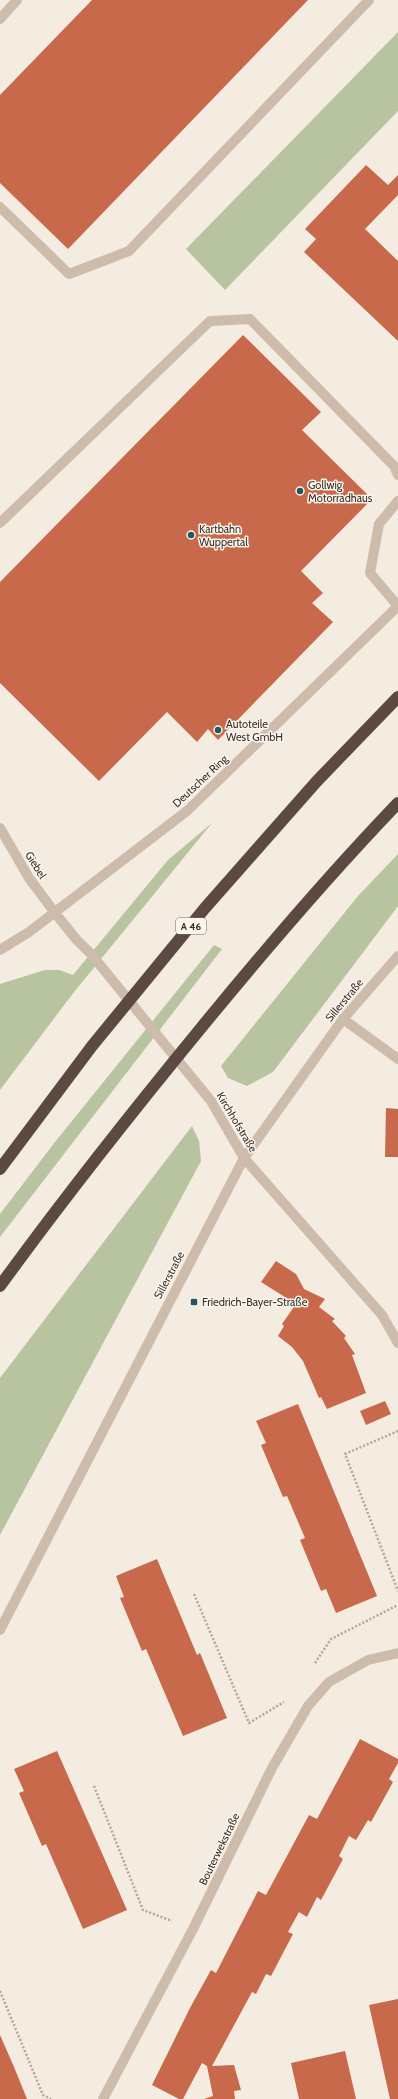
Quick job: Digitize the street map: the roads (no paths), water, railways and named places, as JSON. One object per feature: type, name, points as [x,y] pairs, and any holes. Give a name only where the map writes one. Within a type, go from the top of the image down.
[{"type":"highway","name":"A 46","points":[[0,1169],[92,1046],[205,908],[318,781],[398,697]]},
{"type":"highway","points":[[0,1286],[134,1109],[329,876],[398,803]]},
{"type":"street","points":[[0,19],[17,0]]},
{"type":"street","points":[[0,207],[69,274],[129,251],[369,0]]},
{"type":"street","points":[[0,523],[210,321],[250,319],[394,466],[398,476]]},
{"type":"street","points":[[398,501],[380,524],[370,573],[398,606]]},
{"type":"street","name":"Deutscher Ring","points":[[0,950],[54,913],[187,811],[398,606]]},
{"type":"street","name":"Giebel","points":[[0,828],[29,878],[54,913]]},
{"type":"street","name":"Kirchhofstraße","points":[[54,913],[91,954],[212,1101],[244,1158],[382,1315],[398,1343]]},
{"type":"street","name":"Sillerstraße","points":[[0,1630],[244,1158],[343,1018],[398,956]]},
{"type":"street","points":[[343,1018],[398,1059]]},
{"type":"street","name":"Bouterwekstraße","points":[[104,2099],[193,1929],[272,1768],[308,1706],[328,1682],[368,1660],[398,1652]]},
{"type":"place","name":"Gollwig Motorradhaus","points":[[300,491]]},
{"type":"place","name":"Kartbahn Wuppertal","points":[[191,535]]},
{"type":"place","name":"Autoteile West GmbH","points":[[218,730]]},
{"type":"place","name":"Friedrich-Bayer-Straße","points":[[194,1302]]}]
